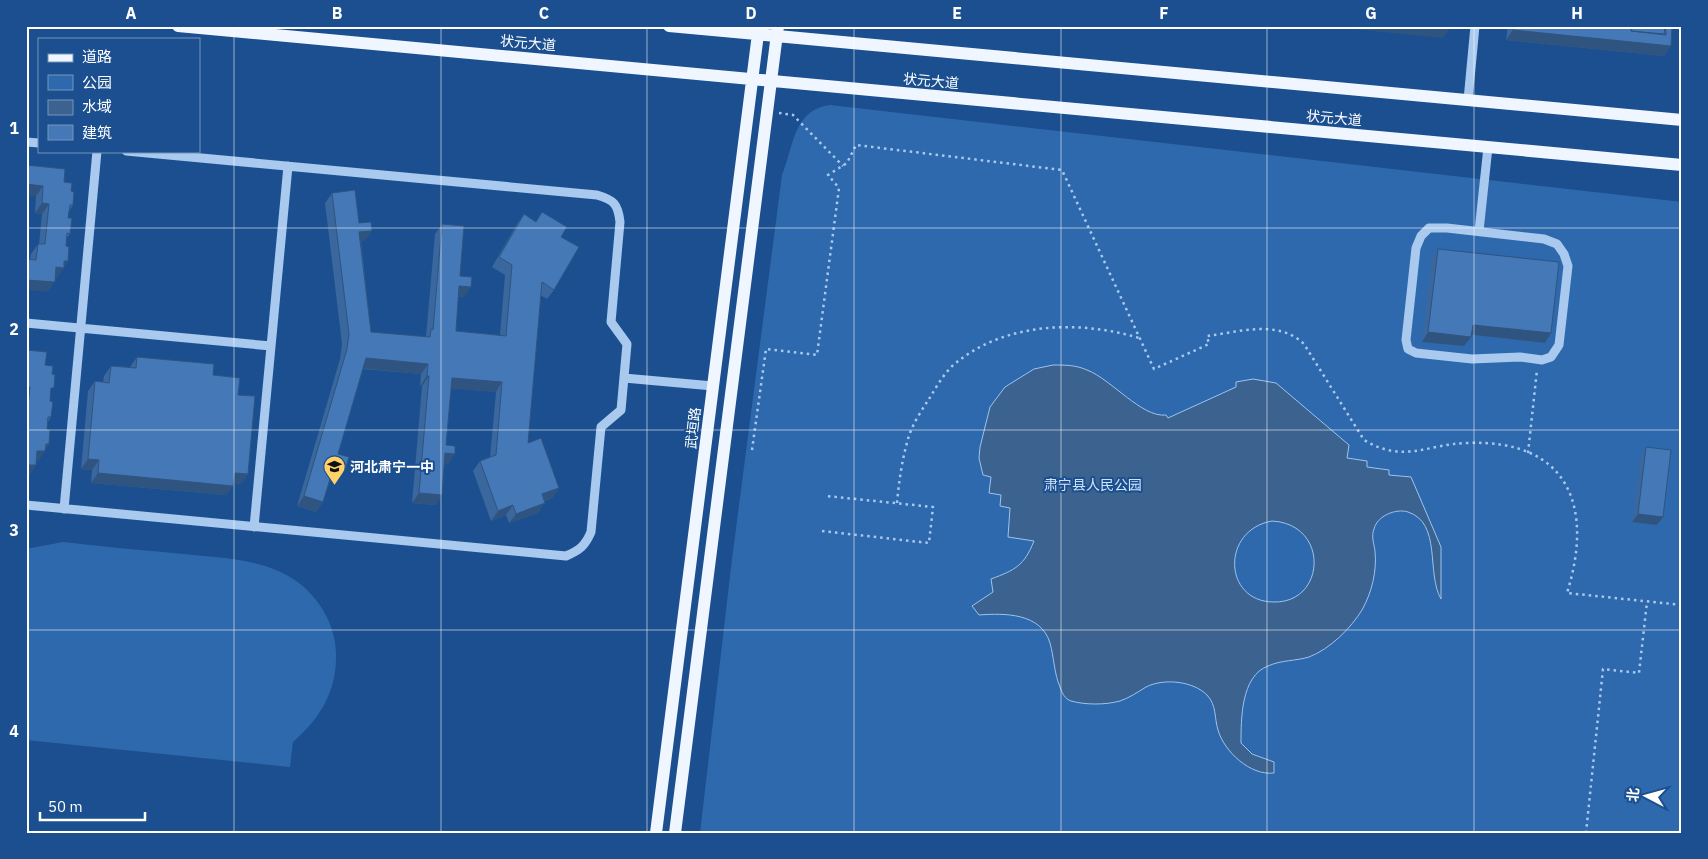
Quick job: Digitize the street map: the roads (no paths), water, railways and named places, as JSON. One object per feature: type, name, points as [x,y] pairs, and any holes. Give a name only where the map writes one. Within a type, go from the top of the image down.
[{"type":"main road","name":"状元大道","points":[[178,26],[1682,165]]},
{"type":"main road","points":[[669,26],[778,31],[1682,120]]},
{"type":"main road","name":"武垣路","points":[[656,833],[759,30]]},
{"type":"main road","points":[[675,833],[778,31]]},
{"type":"lane","points":[[1468,100],[1475,26]]},
{"type":"lane","points":[[1479,231],[1488,147]]},
{"type":"lane","points":[[64,509],[97,152]]},
{"type":"lane","points":[[26,505],[566,556],[586,545],[591,532],[601,427],[621,410],[627,344],[611,322],[620,222],[618,208],[612,200],[597,195],[137,152]]},
{"type":"lane","points":[[254,526],[288,166]]},
{"type":"lane","points":[[1429,228],[1479,231],[1544,239],[1558,244],[1564,254],[1568,266],[1559,345],[1551,357],[1538,359],[1520,357],[1472,359],[1416,353],[1408,349],[1406,340],[1416,248],[1421,236],[1429,228]]},
{"type":"lane","points":[[26,323],[271,346]]},
{"type":"lane","points":[[624,378],[713,386]]},
{"type":"water","points":[[1053,365],[1083,368],[1106,381],[1147,410],[1166,415],[1168,418],[1236,387],[1236,382],[1253,379],[1276,383],[1349,445],[1347,458],[1367,461],[1367,467],[1389,470],[1389,475],[1411,477],[1441,547],[1441,599],[1434,576],[1429,538],[1419,518],[1403,511],[1393,512],[1383,517],[1376,524],[1373,532],[1375,566],[1369,596],[1352,624],[1325,649],[1309,657],[1273,664],[1259,671],[1252,679],[1248,688],[1242,711],[1241,743],[1252,754],[1274,762],[1274,773],[1265,773],[1247,766],[1232,754],[1221,738],[1212,703],[1201,690],[1178,682],[1161,682],[1146,687],[1120,701],[1089,704],[1071,701],[1065,697],[1062,691],[1056,676],[1050,643],[1039,626],[1030,620],[1011,615],[979,615],[972,606],[993,592],[991,579],[1013,570],[1022,562],[1034,541],[1008,537],[1010,508],[1000,506],[1001,495],[989,493],[991,477],[983,475],[979,458],[990,407],[1005,387],[1034,369]],"holes":[[[1272,521],[1291,525],[1304,535],[1312,548],[1314,563],[1311,578],[1303,591],[1291,599],[1273,602],[1257,599],[1245,590],[1237,578],[1235,564],[1237,550],[1244,537],[1255,527]]]},
{"type":"place","name":"河北肃宁一中","points":[[334,486]]},
{"type":"park label","name":"肃宁县人民公园","points":[[1093,485]]}]
